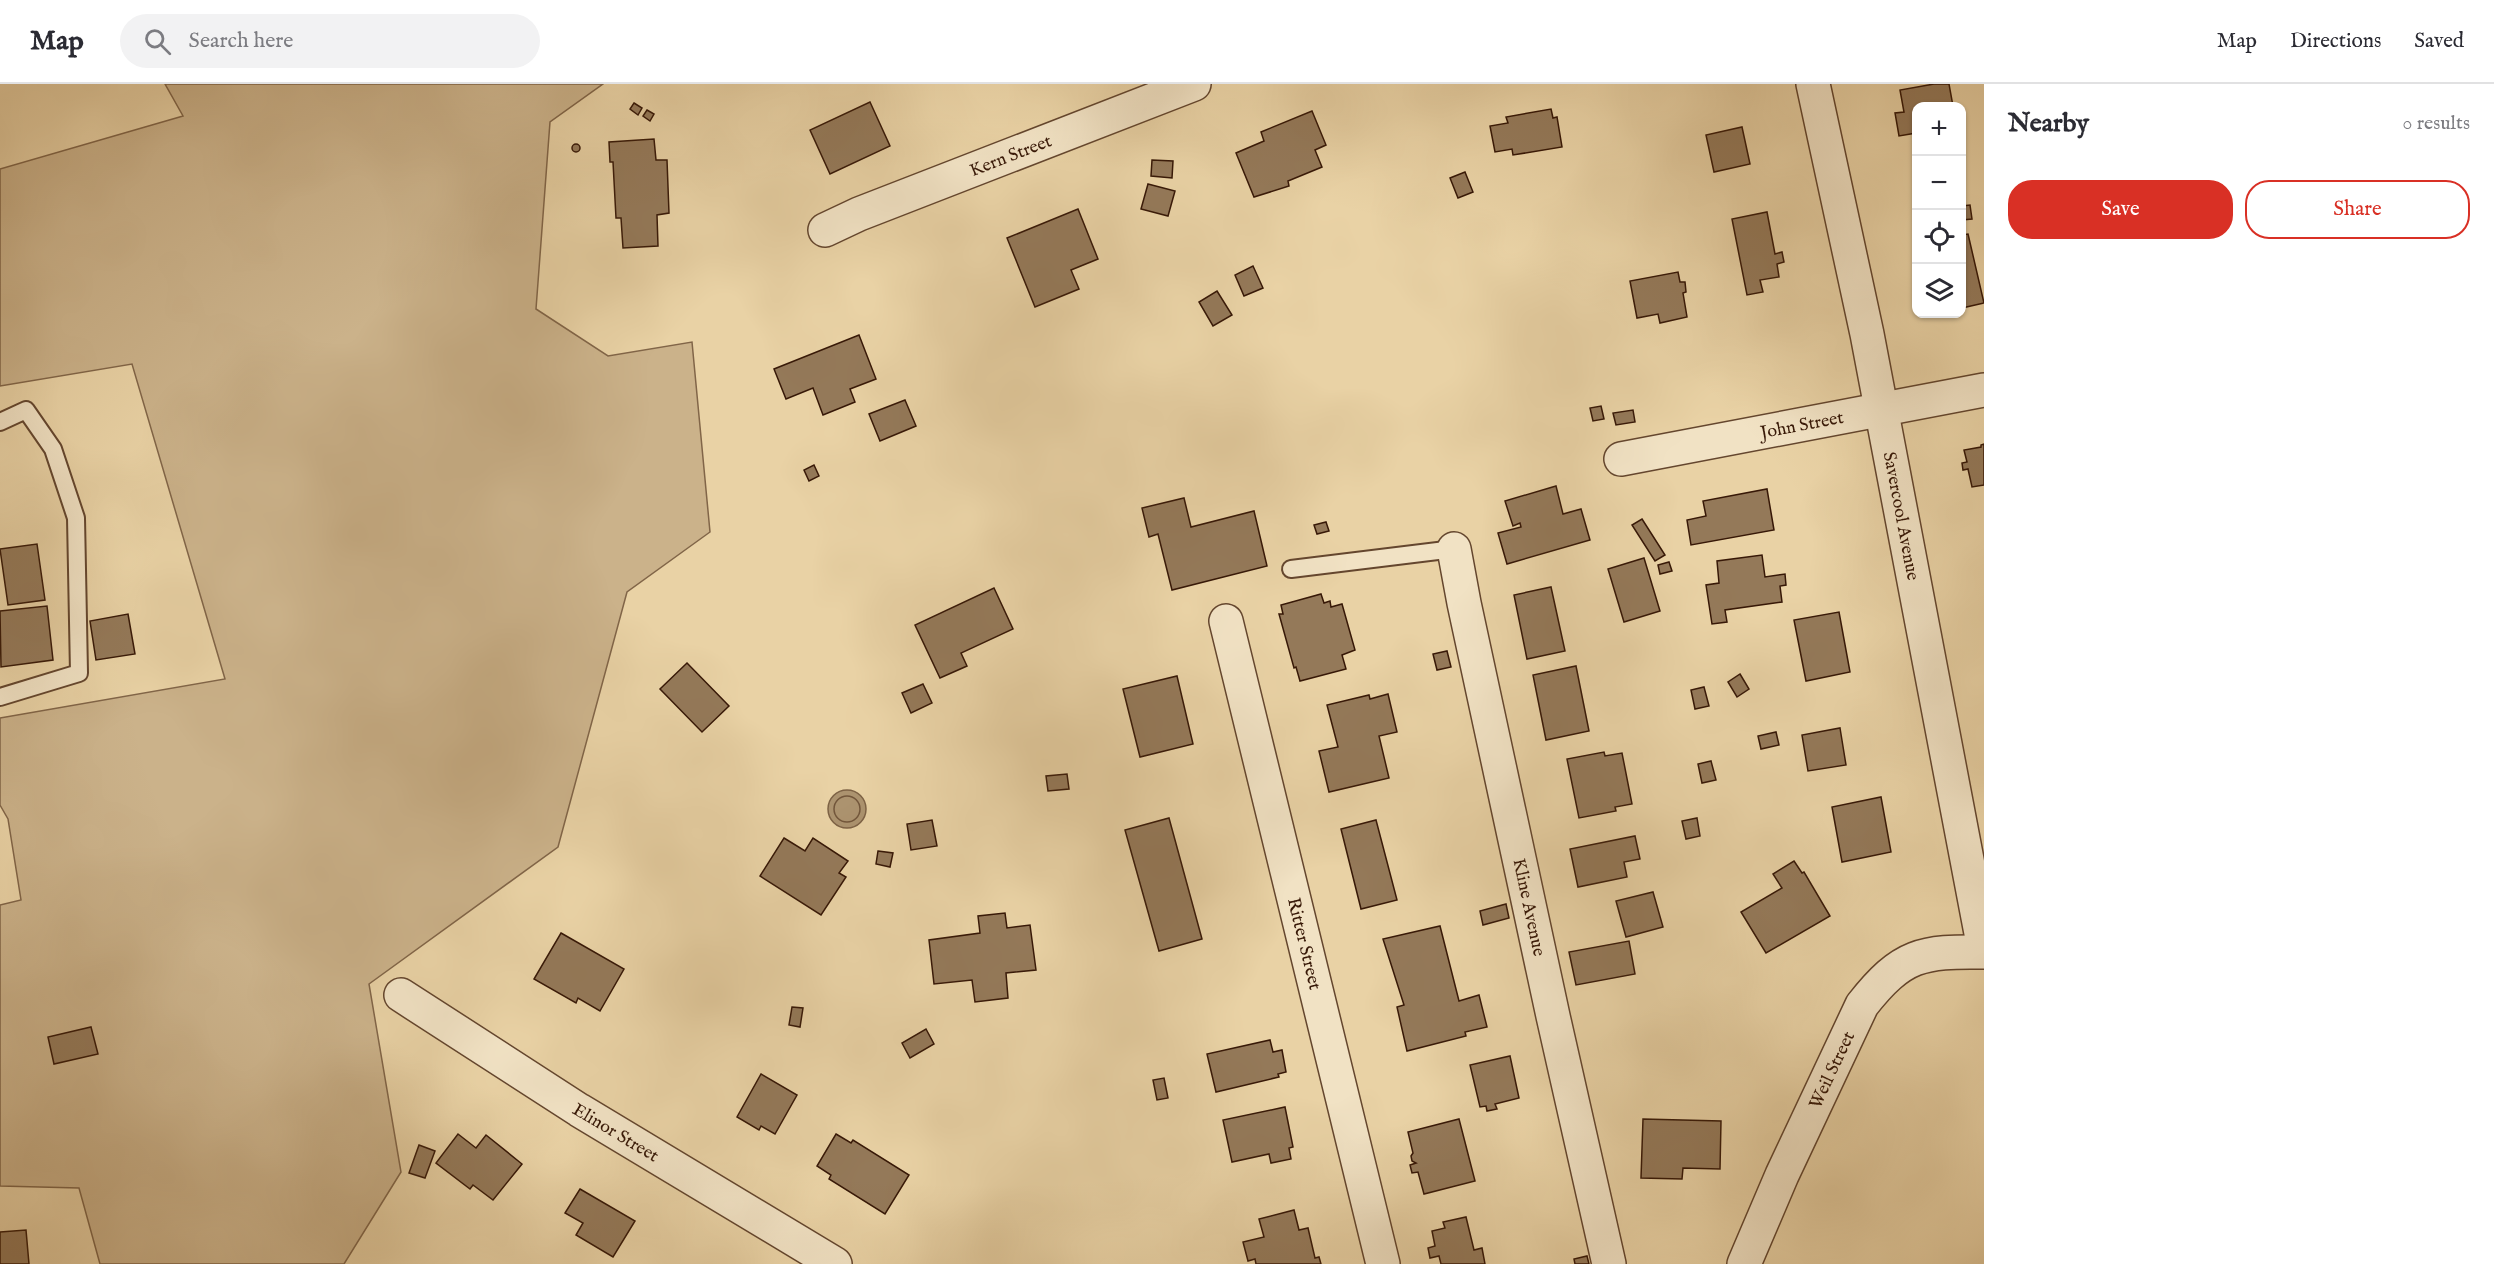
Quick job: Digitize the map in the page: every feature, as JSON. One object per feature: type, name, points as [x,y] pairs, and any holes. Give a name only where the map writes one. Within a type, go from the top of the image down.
[{"type":"street","name":"Kern Street","points":[[825,230],[859,214],[1194,84]]},
{"type":"street","name":"Savercool Avenue","points":[[1813,84],[1882,409],[1984,951]]},
{"type":"street","name":"John Street","points":[[1621,459],[1984,390]]},
{"type":"street","name":"Kline Avenue","points":[[1454,549],[1552,1016],[1609,1264]]},
{"type":"street","name":"Ritter Street","points":[[1226,621],[1383,1264]]},
{"type":"street","name":"Weil Street","points":[[1744,1264],[1782,1175],[1862,1005],[1880,982],[1904,964],[1919,957],[1939,951],[1984,951]]},
{"type":"street","name":"Elinor Street","points":[[401,995],[579,1110],[835,1264]]},
{"type":"lane","points":[[0,422],[26,410],[53,449],[76,518],[79,673],[0,697]]},
{"type":"lane","points":[[1292,569],[1454,549]]},
{"type":"shaded area","points":[[165,84],[603,84],[550,122],[536,309],[608,356],[692,342],[710,532],[627,592],[558,847],[369,984],[401,1172],[344,1264],[100,1264],[79,1188],[0,1186],[0,905],[21,900],[8,819],[0,805],[0,718],[225,679],[132,364],[0,386],[0,169],[183,116]]},
{"type":"water","points":[[847,790],[860,796],[866,809],[860,822],[847,828],[834,822],[828,809],[834,796]]},
{"type":"building","points":[[1934,84],[1949,84],[1952,102],[1912,102],[1912,134],[1899,136],[1895,113],[1904,112],[1900,90]]},
{"type":"building","points":[[870,102],[890,146],[830,174],[810,130]]},
{"type":"building","points":[[634,103],[642,108],[638,115],[630,109]]},
{"type":"building","points":[[1551,109],[1553,118],[1557,117],[1562,147],[1513,155],[1512,149],[1495,152],[1490,126],[1508,123],[1506,117]]},
{"type":"building","points":[[647,110],[654,114],[650,121],[643,116]]},
{"type":"building","points":[[1312,111],[1326,145],[1315,150],[1322,167],[1288,181],[1289,186],[1254,197],[1236,153],[1264,141],[1261,132]]},
{"type":"building","points":[[1742,127],[1750,164],[1714,172],[1706,135]]},
{"type":"building","points":[[654,139],[656,160],[667,160],[669,213],[657,215],[658,246],[623,248],[621,218],[616,218],[613,162],[610,162],[609,142]]},
{"type":"building","points":[[576,144],[580,148],[576,152],[572,148]]},
{"type":"building","points":[[1152,160],[1173,161],[1172,178],[1151,176]]},
{"type":"building","points":[[1465,172],[1473,192],[1458,198],[1450,178]]},
{"type":"building","points":[[1148,184],[1175,191],[1168,216],[1141,209]]},
{"type":"building","points":[[1970,205],[1972,219],[1966,220],[1966,206]]},
{"type":"building","points":[[1078,209],[1098,259],[1071,270],[1079,289],[1035,307],[1007,238]]},
{"type":"building","points":[[1767,212],[1775,254],[1782,252],[1784,262],[1777,264],[1779,277],[1760,280],[1763,292],[1747,295],[1732,219]]},
{"type":"building","points":[[1966,234],[1968,234],[1984,303],[1966,307],[1966,264]]},
{"type":"building","points":[[1253,266],[1263,288],[1244,296],[1235,275]]},
{"type":"building","points":[[1678,272],[1680,282],[1685,282],[1686,292],[1683,293],[1687,317],[1660,323],[1658,314],[1637,318],[1630,281]]},
{"type":"building","points":[[1217,291],[1232,315],[1213,326],[1199,302]]},
{"type":"building","points":[[859,335],[876,379],[850,389],[855,402],[823,415],[813,388],[786,399],[774,369]]},
{"type":"building","points":[[905,400],[916,426],[880,441],[869,414]]},
{"type":"building","points":[[1601,406],[1604,419],[1593,421],[1590,408]]},
{"type":"building","points":[[1633,410],[1635,422],[1616,425],[1613,413]]},
{"type":"building","points":[[1984,444],[1984,485],[1972,487],[1968,469],[1963,470],[1962,463],[1967,462],[1964,450],[1981,447]]},
{"type":"building","points":[[814,465],[819,476],[809,481],[804,470]]},
{"type":"building","points":[[1556,486],[1563,514],[1581,509],[1590,540],[1507,564],[1498,533],[1521,527],[1520,523],[1513,526],[1505,501]]},
{"type":"building","points":[[1767,489],[1774,530],[1691,545],[1687,520],[1706,516],[1703,501]]},
{"type":"building","points":[[1184,498],[1191,527],[1254,511],[1267,566],[1172,590],[1158,534],[1149,537],[1142,508]]},
{"type":"building","points":[[1642,519],[1665,555],[1655,561],[1632,525]]},
{"type":"building","points":[[1326,522],[1329,531],[1317,534],[1314,525]]},
{"type":"building","points":[[37,544],[45,600],[8,605],[0,549]]},
{"type":"building","points":[[1762,555],[1765,577],[1785,574],[1786,585],[1780,586],[1782,602],[1725,610],[1727,622],[1712,624],[1706,585],[1719,583],[1717,561]]},
{"type":"building","points":[[1644,558],[1660,611],[1624,622],[1608,569]]},
{"type":"building","points":[[1669,562],[1672,571],[1660,574],[1658,565]]},
{"type":"building","points":[[1551,587],[1565,651],[1527,659],[1514,595]]},
{"type":"building","points":[[994,588],[1013,629],[961,653],[967,666],[940,678],[915,625]]},
{"type":"building","points":[[1321,594],[1324,603],[1330,601],[1331,607],[1342,604],[1355,650],[1342,655],[1346,669],[1300,681],[1296,667],[1294,668],[1279,614],[1283,614],[1281,605]]},
{"type":"building","points":[[47,606],[53,660],[1,667],[0,611]]},
{"type":"building","points":[[1839,612],[1850,672],[1806,681],[1794,620]]},
{"type":"building","points":[[128,614],[135,654],[96,660],[90,621]]},
{"type":"building","points":[[1447,651],[1451,667],[1437,670],[1433,654]]},
{"type":"building","points":[[687,663],[729,706],[702,732],[660,689]]},
{"type":"building","points":[[1576,666],[1589,731],[1546,740],[1533,675]]},
{"type":"building","points":[[1740,674],[1749,689],[1737,697],[1728,682]]},
{"type":"building","points":[[1177,676],[1193,744],[1140,757],[1123,689]]},
{"type":"building","points":[[923,684],[932,703],[911,713],[902,693]]},
{"type":"building","points":[[1704,687],[1709,706],[1695,709],[1691,690]]},
{"type":"building","points":[[1388,694],[1397,732],[1379,736],[1389,778],[1329,792],[1319,751],[1338,747],[1327,705],[1369,695],[1370,699]]},
{"type":"building","points":[[1840,728],[1846,765],[1808,771],[1802,735]]},
{"type":"building","points":[[1776,732],[1779,745],[1761,749],[1758,736]]},
{"type":"building","points":[[1604,752],[1605,756],[1622,753],[1632,804],[1615,807],[1616,811],[1579,818],[1567,759]]},
{"type":"building","points":[[1711,761],[1716,780],[1702,783],[1698,764]]},
{"type":"building","points":[[1067,774],[1069,789],[1048,791],[1046,776]]},
{"type":"building","points":[[1881,797],[1891,852],[1842,862],[1832,807]]},
{"type":"building","points":[[1169,818],[1202,939],[1159,951],[1125,830]]},
{"type":"building","points":[[1697,818],[1700,836],[1686,839],[1682,821]]},
{"type":"building","points":[[932,820],[937,846],[911,850],[907,824]]},
{"type":"building","points":[[1376,820],[1397,900],[1361,909],[1341,829]]},
{"type":"building","points":[[1635,836],[1640,859],[1624,862],[1627,877],[1578,887],[1570,849]]},
{"type":"building","points":[[784,838],[805,851],[813,838],[848,861],[839,873],[846,877],[821,915],[760,876]]},
{"type":"building","points":[[878,851],[893,853],[890,867],[876,864]]},
{"type":"building","points":[[1794,861],[1802,873],[1804,872],[1830,916],[1766,953],[1741,912],[1782,888],[1773,874]]},
{"type":"building","points":[[1653,892],[1663,927],[1626,937],[1616,901]]},
{"type":"building","points":[[1506,904],[1509,918],[1483,925],[1480,911]]},
{"type":"building","points":[[1005,913],[1007,928],[1030,925],[1036,970],[1006,973],[1008,998],[975,1002],[972,980],[934,984],[929,940],[980,933],[978,916]]},
{"type":"building","points":[[1440,926],[1459,1001],[1479,995],[1487,1027],[1465,1032],[1466,1036],[1407,1051],[1397,1007],[1404,1005],[1383,939]]},
{"type":"building","points":[[561,933],[624,969],[600,1011],[578,998],[576,1003],[534,979]]},
{"type":"building","points":[[1629,941],[1635,974],[1576,985],[1569,952]]},
{"type":"building","points":[[792,1007],[803,1008],[800,1027],[789,1025]]},
{"type":"building","points":[[91,1027],[98,1054],[54,1064],[48,1037]]},
{"type":"building","points":[[926,1029],[934,1044],[910,1058],[902,1043]]},
{"type":"building","points":[[1270,1040],[1273,1052],[1282,1050],[1286,1072],[1278,1074],[1279,1077],[1216,1092],[1207,1054]]},
{"type":"building","points":[[1510,1056],[1519,1098],[1495,1104],[1497,1109],[1487,1111],[1486,1106],[1480,1107],[1470,1065]]},
{"type":"building","points":[[761,1074],[797,1095],[775,1134],[761,1126],[759,1130],[737,1117]]},
{"type":"building","points":[[1164,1078],[1168,1098],[1157,1100],[1153,1080]]},
{"type":"building","points":[[1285,1107],[1293,1147],[1289,1148],[1291,1159],[1271,1163],[1269,1154],[1232,1162],[1223,1120]]},
{"type":"building","points":[[1459,1119],[1475,1181],[1424,1194],[1418,1172],[1412,1173],[1410,1165],[1416,1163],[1412,1161],[1413,1153],[1408,1132]]},
{"type":"building","points":[[1643,1119],[1721,1121],[1720,1169],[1683,1168],[1682,1179],[1641,1178]]},
{"type":"building","points":[[458,1134],[476,1148],[486,1135],[522,1164],[493,1200],[473,1185],[470,1189],[436,1163]]},
{"type":"building","points":[[836,1134],[851,1143],[853,1140],[909,1175],[885,1214],[829,1179],[831,1175],[817,1166]]},
{"type":"building","points":[[419,1145],[435,1151],[425,1178],[409,1173]]},
{"type":"building","points":[[580,1189],[635,1221],[613,1257],[576,1235],[583,1223],[565,1213]]},
{"type":"building","points":[[1294,1210],[1299,1230],[1308,1228],[1315,1258],[1319,1257],[1321,1264],[1256,1264],[1255,1259],[1248,1261],[1243,1242],[1264,1237],[1259,1219]]},
{"type":"building","points":[[1466,1217],[1474,1250],[1482,1248],[1485,1264],[1441,1264],[1439,1256],[1430,1258],[1428,1248],[1435,1246],[1432,1231],[1445,1228],[1443,1222]]},
{"type":"building","points":[[26,1230],[29,1264],[0,1264],[0,1232]]},
{"type":"building","points":[[1587,1256],[1589,1264],[1575,1264],[1574,1259]]}]
